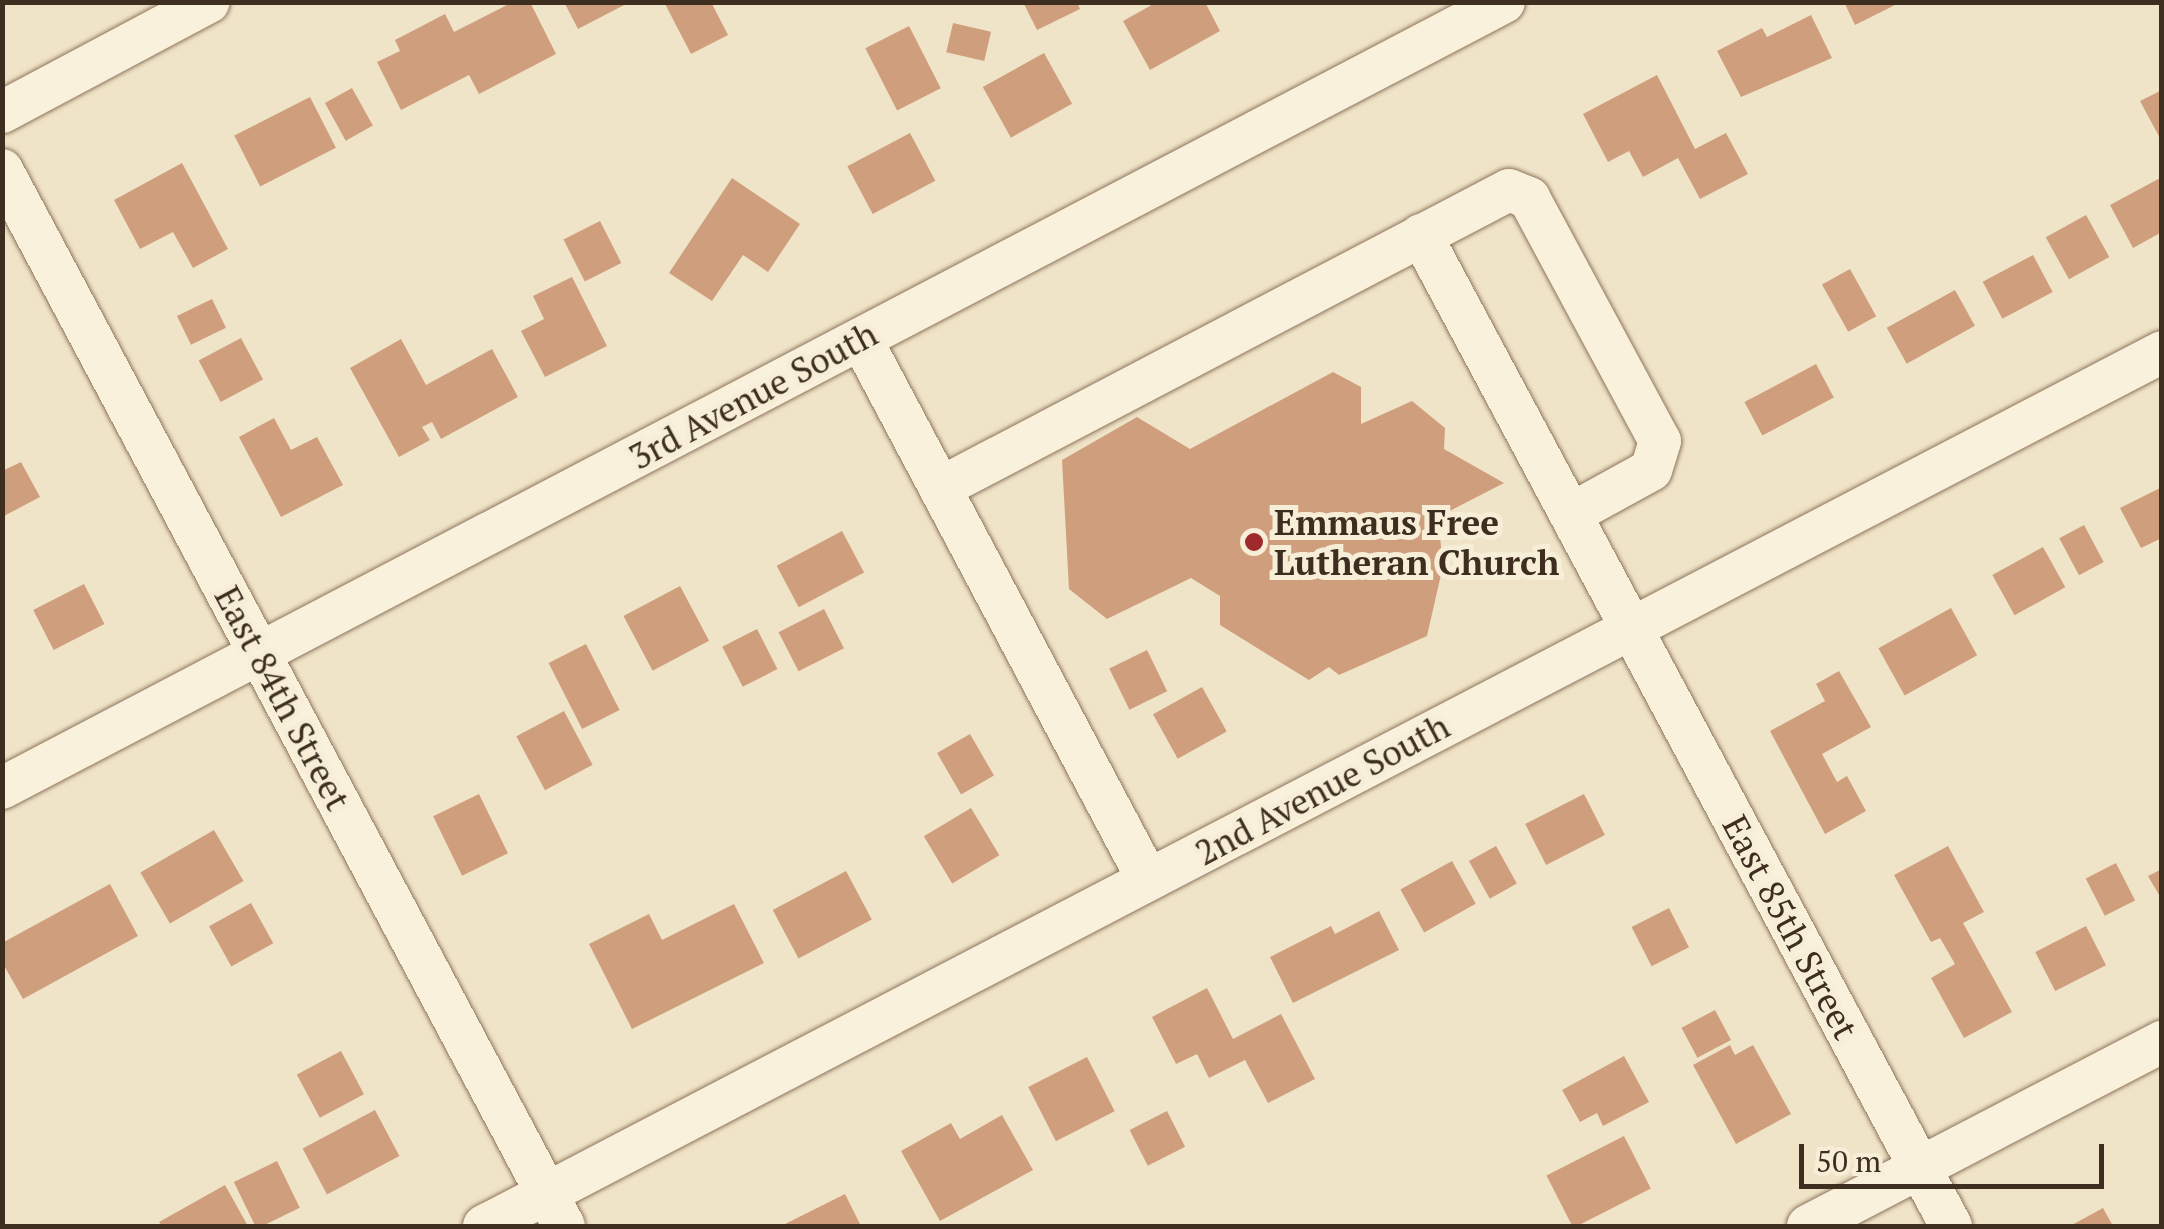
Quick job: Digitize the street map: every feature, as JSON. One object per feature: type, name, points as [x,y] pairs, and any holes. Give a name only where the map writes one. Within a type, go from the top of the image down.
[{"type":"street","points":[[2,112],[209,2]]},
{"type":"street","name":"3rd Avenue South","points":[[2,788],[1504,2]]},
{"type":"street","name":"East 84th Street","points":[[2,170],[555,1210]]},
{"type":"street","points":[[940,488],[1509,190],[1529,198],[1660,441],[1651,470],[1571,514]]},
{"type":"street","name":"East 85th Street","points":[[1422,234],[1950,1226]]},
{"type":"street","points":[[861,339],[1148,880]]},
{"type":"street","name":"2nd Avenue South","points":[[484,1226],[555,1210],[1148,880],[2162,352]]},
{"type":"street","points":[[1808,1226],[2162,1042]]},
{"type":"building","points":[[513,2],[530,2],[556,54],[479,94],[469,75],[401,110],[377,62],[400,51],[395,40],[445,14],[454,32]]},
{"type":"building","points":[[564,2],[630,2],[578,29]]},
{"type":"building","points":[[664,2],[711,2],[728,35],[691,54]]},
{"type":"building","points":[[1023,2],[1077,2],[1080,9],[1037,30]]},
{"type":"building","points":[[1157,2],[1205,2],[1220,31],[1150,70],[1123,21]]},
{"type":"building","points":[[1844,2],[1901,2],[1855,25]]},
{"type":"building","points":[[1811,15],[1832,58],[1741,97],[1717,51],[1762,28],[1767,37]]},
{"type":"building","points":[[953,23],[991,32],[984,61],[946,52]]},
{"type":"building","points":[[909,26],[941,88],[897,111],[865,48]]},
{"type":"building","points":[[1044,53],[1072,104],[1011,138],[983,87]]},
{"type":"building","points":[[1657,75],[1695,149],[1726,133],[1748,174],[1700,199],[1678,158],[1643,177],[1629,151],[1608,162],[1583,114]]},
{"type":"building","points":[[352,88],[373,126],[346,141],[325,103]]},
{"type":"building","points":[[2162,90],[2162,142],[2140,101]]},
{"type":"building","points":[[310,97],[336,148],[260,186],[234,136]]},
{"type":"building","points":[[910,133],[935,181],[873,214],[847,166]]},
{"type":"building","points":[[182,163],[228,249],[193,268],[173,232],[140,249],[114,200]]},
{"type":"building","points":[[2162,177],[2162,232],[2133,248],[2110,205]]},
{"type":"building","points":[[732,178],[800,224],[768,272],[743,255],[712,301],[669,273]]},
{"type":"building","points":[[2086,215],[2109,257],[2069,279],[2046,237]]},
{"type":"building","points":[[600,221],[621,263],[585,281],[563,240]]},
{"type":"building","points":[[2033,255],[2053,292],[2002,319],[1983,282]]},
{"type":"building","points":[[1850,269],[1876,316],[1848,332],[1822,285]]},
{"type":"building","points":[[572,277],[607,346],[545,377],[521,331],[544,319],[533,296]]},
{"type":"building","points":[[1955,290],[1975,326],[1907,364],[1887,328]]},
{"type":"building","points":[[212,299],[226,328],[191,345],[177,316]]},
{"type":"building","points":[[241,338],[263,379],[221,402],[199,361]]},
{"type":"building","points":[[401,339],[426,385],[492,349],[518,397],[441,439],[432,422],[422,427],[430,440],[399,457],[350,368]]},
{"type":"building","points":[[1816,364],[1834,398],[1762,436],[1744,402]]},
{"type":"building","name":"Emmaus Free Lutheran Church","points":[[1333,372],[1361,387],[1361,424],[1412,401],[1445,428],[1444,449],[1504,483],[1438,517],[1443,566],[1427,636],[1339,675],[1329,667],[1309,680],[1220,625],[1220,596],[1191,578],[1107,619],[1069,589],[1062,460],[1137,417],[1190,449]]},
{"type":"building","points":[[274,418],[291,450],[317,437],[343,485],[281,517],[239,437]]},
{"type":"building","points":[[21,462],[40,497],[2,517],[2,471]]},
{"type":"building","points":[[2162,487],[2162,538],[2141,548],[2120,508]]},
{"type":"building","points":[[2084,525],[2104,562],[2079,575],[2059,538]]},
{"type":"building","points":[[842,531],[864,572],[799,607],[777,566]]},
{"type":"building","points":[[2043,547],[2065,587],[2015,615],[1992,575]]},
{"type":"building","points":[[84,584],[104,624],[54,650],[33,610]]},
{"type":"building","points":[[680,586],[709,641],[653,671],[623,616]]},
{"type":"building","points":[[1951,608],[1977,655],[1905,695],[1878,648]]},
{"type":"building","points":[[824,609],[844,648],[799,671],[779,632]]},
{"type":"building","points":[[757,629],[777,669],[743,687],[722,647]]},
{"type":"building","points":[[586,644],[620,710],[582,729],[549,663]]},
{"type":"building","points":[[1147,650],[1167,691],[1129,710],[1109,668]]},
{"type":"building","points":[[1839,671],[1871,727],[1822,754],[1837,782],[1847,776],[1866,811],[1825,834],[1770,731],[1825,701],[1816,684]]},
{"type":"building","points":[[1202,687],[1227,732],[1178,759],[1153,714]]},
{"type":"building","points":[[564,711],[593,765],[545,790],[516,736]]},
{"type":"building","points":[[970,734],[994,776],[961,795],[937,753]]},
{"type":"building","points":[[479,794],[508,853],[462,876],[433,816]]},
{"type":"building","points":[[1584,794],[1605,835],[1546,865],[1525,824]]},
{"type":"building","points":[[971,808],[999,855],[952,883],[924,836]]},
{"type":"building","points":[[214,830],[244,881],[170,924],[140,872]]},
{"type":"building","points":[[1496,846],[1517,884],[1490,899],[1469,861]]},
{"type":"building","points":[[1948,846],[1984,912],[1963,923],[2012,1012],[1964,1038],[1931,978],[1955,964],[1940,938],[1931,942],[1894,875]]},
{"type":"building","points":[[1452,861],[1476,904],[1424,932],[1400,890]]},
{"type":"building","points":[[2116,863],[2135,900],[2105,916],[2086,878]]},
{"type":"building","points":[[2162,869],[2162,900],[2148,876]]},
{"type":"building","points":[[846,871],[872,920],[799,959],[773,910]]},
{"type":"building","points":[[110,884],[138,936],[23,999],[2,962],[2,943]]},
{"type":"building","points":[[251,903],[273,943],[231,967],[209,926]]},
{"type":"building","points":[[734,904],[764,963],[632,1029],[589,944],[649,914],[662,940]]},
{"type":"building","points":[[1669,908],[1689,947],[1652,966],[1632,927]]},
{"type":"building","points":[[1379,911],[1399,950],[1293,1003],[1270,957],[1331,926],[1335,934]]},
{"type":"building","points":[[2086,926],[2106,965],[2055,991],[2035,952]]},
{"type":"building","points":[[1207,988],[1233,1039],[1281,1014],[1315,1079],[1268,1103],[1245,1060],[1209,1078],[1197,1054],[1176,1064],[1152,1017]]},
{"type":"building","points":[[1715,1010],[1731,1040],[1697,1058],[1681,1028]]},
{"type":"building","points":[[1730,1045],[1735,1055],[1753,1045],[1791,1114],[1736,1144],[1693,1065]]},
{"type":"building","points":[[341,1051],[364,1094],[320,1118],[297,1074]]},
{"type":"building","points":[[1624,1056],[1649,1102],[1603,1126],[1597,1113],[1580,1122],[1562,1090]]},
{"type":"building","points":[[1087,1057],[1115,1111],[1056,1141],[1028,1087]]},
{"type":"building","points":[[375,1110],[399,1156],[327,1194],[303,1148]]},
{"type":"building","points":[[1167,1111],[1185,1147],[1148,1166],[1130,1130]]},
{"type":"building","points":[[1002,1115],[1033,1170],[940,1221],[901,1151],[951,1123],[960,1139]]},
{"type":"building","points":[[1624,1136],[1651,1189],[1572,1226],[1546,1175]]},
{"type":"building","points":[[277,1161],[300,1208],[255,1226],[234,1182]]},
{"type":"building","points":[[225,1185],[248,1226],[162,1226],[159,1222]]},
{"type":"building","points":[[845,1194],[861,1226],[781,1226]]},
{"type":"building","points":[[2103,1208],[2113,1226],[2070,1226]]},
{"type":"place","name":"Emmaus Free Lutheran Church","points":[[1254,542]]}]
